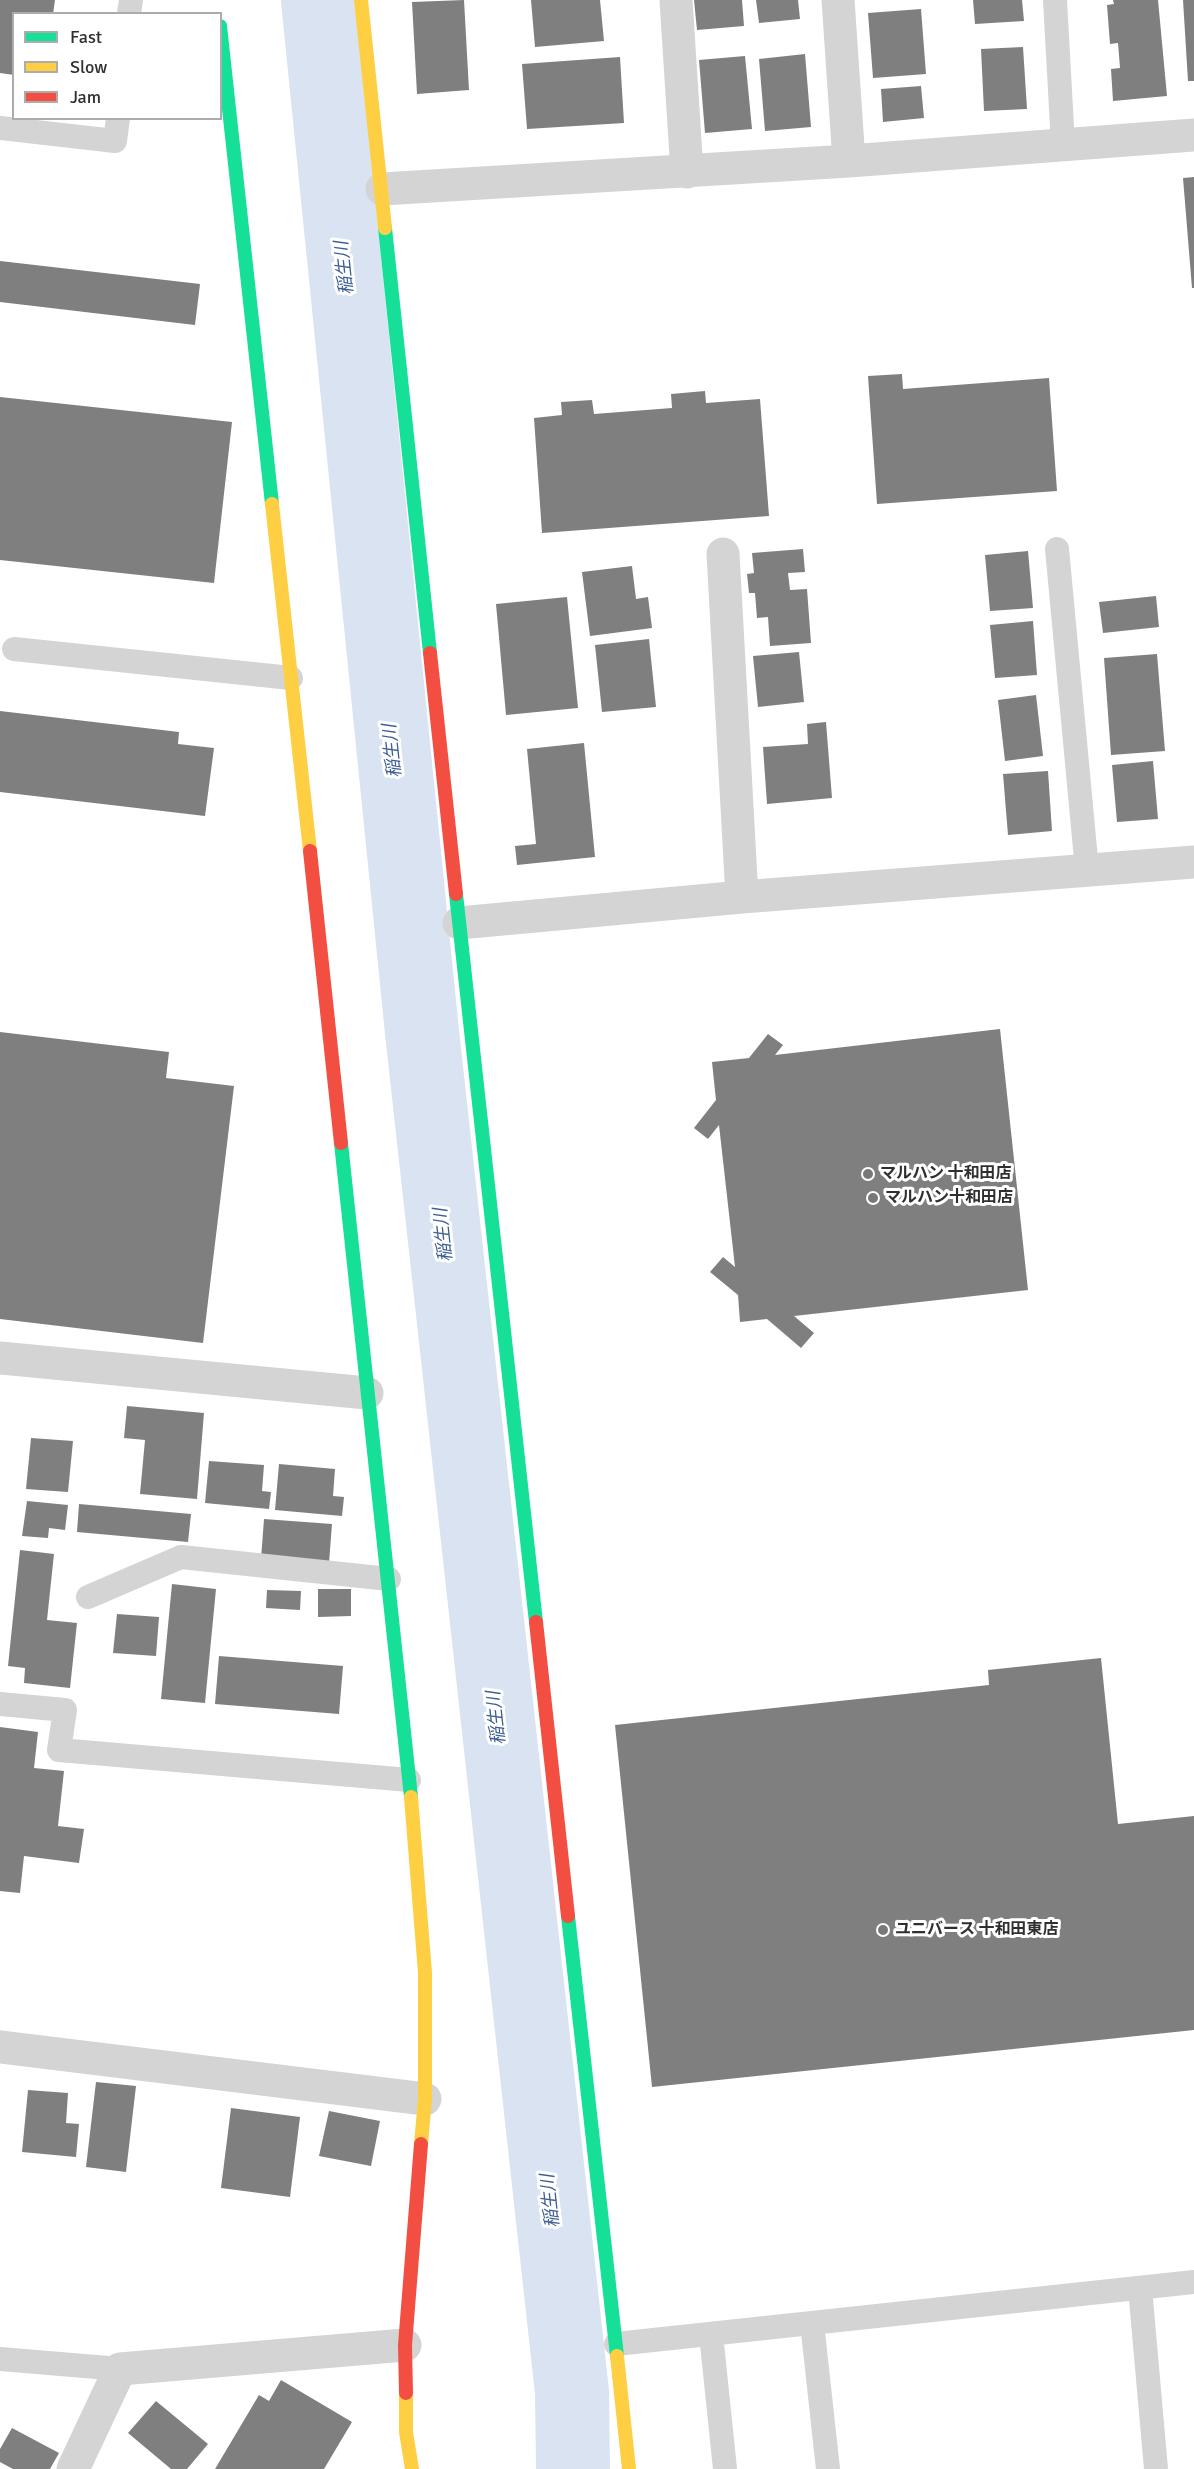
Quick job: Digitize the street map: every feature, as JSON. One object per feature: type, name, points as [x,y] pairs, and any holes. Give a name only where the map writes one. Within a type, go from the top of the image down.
[{"type":"street","points":[[361,0],[459,923],[628,2469]]},
{"type":"street","points":[[676,0],[687,172]]},
{"type":"street","points":[[838,0],[849,161]]},
{"type":"street","points":[[222,44],[389,1579],[425,1973],[425,2099],[405,2345],[406,2432],[412,2469]]},
{"type":"street","points":[[381,189],[687,172],[1194,135]]},
{"type":"street","points":[[723,554],[742,897]]},
{"type":"street","points":[[459,923],[742,897],[1194,862]]},
{"type":"street","points":[[0,1358],[367,1393]]},
{"type":"street","points":[[0,2046],[425,2099]]},
{"type":"street","points":[[73,2469],[120,2369],[405,2345]]},
{"type":"lane","points":[[1055,0],[1063,145]]},
{"type":"lane","points":[[0,128],[115,141],[118,120]]},
{"type":"lane","points":[[1057,549],[1087,870]]},
{"type":"lane","points":[[14,649],[291,678]]},
{"type":"lane","points":[[88,1597],[181,1557],[389,1579]]},
{"type":"lane","points":[[0,1704],[65,1710],[60,1750],[409,1780]]},
{"type":"lane","points":[[616,2344],[1194,2282]]},
{"type":"lane","points":[[1140,2288],[1156,2469]]},
{"type":"lane","points":[[812,2323],[828,2469]]},
{"type":"lane","points":[[711,2334],[725,2469]]},
{"type":"lane","points":[[0,2359],[120,2369]]},
{"type":"building","points":[[0,0],[55,0],[53,12],[12,12],[12,75],[0,73]]},
{"type":"building","points":[[464,0],[469,90],[417,94],[412,2]]},
{"type":"building","points":[[531,0],[600,0],[604,41],[535,47]]},
{"type":"building","points":[[694,0],[742,0],[744,26],[697,30]]},
{"type":"building","points":[[756,0],[798,0],[800,19],[759,23]]},
{"type":"building","points":[[973,0],[1022,0],[1024,21],[975,24]]},
{"type":"building","points":[[1113,0],[1158,0],[1167,96],[1113,101],[1111,69],[1120,68],[1118,43],[1110,44],[1107,5],[1114,4]]},
{"type":"building","points":[[1183,0],[1194,0],[1194,81],[1188,81]]},
{"type":"building","points":[[921,9],[926,74],[873,78],[868,13]]},
{"type":"building","points":[[1023,47],[1027,109],[984,111],[981,49]]},
{"type":"building","points":[[805,54],[811,127],[765,131],[759,59]]},
{"type":"building","points":[[745,56],[752,129],[705,133],[699,60]]},
{"type":"building","points":[[620,57],[624,123],[527,129],[522,64]]},
{"type":"building","points":[[921,86],[924,118],[883,122],[881,89]]},
{"type":"building","points":[[1194,177],[1194,288],[1192,288],[1183,178]]},
{"type":"building","points":[[0,261],[200,284],[195,325],[0,302]]},
{"type":"building","points":[[902,374],[903,389],[1049,378],[1057,491],[877,504],[868,376]]},
{"type":"building","points":[[705,391],[706,403],[760,399],[769,516],[542,533],[534,418],[562,415],[561,402],[592,400],[594,414],[672,408],[671,394]]},
{"type":"building","points":[[0,397],[232,422],[214,583],[0,560]]},
{"type":"building","points":[[803,549],[805,572],[788,573],[790,590],[807,589],[811,643],[770,646],[768,617],[757,618],[755,593],[749,593],[747,574],[754,573],[752,553]]},
{"type":"building","points":[[1028,551],[1033,608],[990,611],[985,555]]},
{"type":"building","points":[[632,566],[636,599],[648,597],[652,628],[590,636],[582,572]]},
{"type":"building","points":[[1156,596],[1159,627],[1103,633],[1099,602]]},
{"type":"building","points":[[567,597],[578,708],[506,715],[496,604]]},
{"type":"building","points":[[1033,621],[1037,675],[995,678],[990,625]]},
{"type":"building","points":[[649,639],[656,707],[602,712],[595,645]]},
{"type":"building","points":[[799,652],[804,702],[758,707],[753,656]]},
{"type":"building","points":[[1157,654],[1165,751],[1111,755],[1104,658]]},
{"type":"building","points":[[1036,695],[1043,756],[1005,761],[998,700]]},
{"type":"building","points":[[0,711],[179,732],[178,744],[214,748],[205,816],[0,792]]},
{"type":"building","points":[[826,722],[832,798],[767,804],[763,747],[808,744],[807,724]]},
{"type":"building","points":[[584,743],[595,857],[517,865],[515,846],[536,844],[527,749]]},
{"type":"building","points":[[1153,761],[1158,819],[1117,822],[1112,765]]},
{"type":"building","points":[[1048,771],[1052,831],[1008,835],[1003,774]]},
{"type":"building","name":"マルハン十和田店","points":[[1000,1029],[1028,1290],[794,1316],[814,1333],[801,1348],[767,1319],[740,1322],[738,1295],[710,1272],[723,1257],[735,1267],[719,1125],[708,1139],[694,1128],[716,1100],[712,1062],[749,1058],[768,1034],[783,1045],[775,1055]]},
{"type":"building","points":[[0,1032],[169,1052],[166,1078],[234,1086],[203,1343],[0,1319]]},
{"type":"building","points":[[127,1406],[204,1413],[197,1499],[140,1494],[145,1440],[124,1438]]},
{"type":"building","points":[[31,1438],[73,1441],[68,1492],[26,1489]]},
{"type":"building","points":[[209,1461],[264,1465],[262,1491],[271,1492],[269,1509],[205,1503]]},
{"type":"building","points":[[279,1464],[335,1469],[333,1496],[344,1497],[342,1516],[275,1510]]},
{"type":"building","points":[[27,1501],[68,1505],[65,1530],[49,1528],[48,1538],[22,1536]]},
{"type":"building","points":[[79,1504],[191,1514],[188,1542],[77,1532]]},
{"type":"building","points":[[264,1519],[332,1524],[329,1563],[261,1559]]},
{"type":"building","points":[[20,1550],[54,1554],[47,1620],[77,1623],[70,1688],[24,1683],[25,1668],[8,1666]]},
{"type":"building","points":[[172,1584],[216,1589],[205,1703],[161,1699]]},
{"type":"building","points":[[318,1589],[351,1589],[351,1616],[318,1617]]},
{"type":"building","points":[[267,1590],[301,1591],[300,1610],[266,1608]]},
{"type":"building","points":[[117,1614],[159,1617],[156,1656],[113,1653]]},
{"type":"building","points":[[219,1656],[343,1666],[339,1714],[215,1704]]},
{"type":"building","name":"ユニバース 十和田東店","points":[[1101,1658],[1118,1824],[1194,1816],[1194,2030],[652,2087],[615,1725],[989,1685],[988,1670]]},
{"type":"building","points":[[0,1727],[38,1732],[34,1768],[64,1771],[58,1826],[84,1829],[79,1863],[24,1856],[20,1893],[0,1891]]},
{"type":"building","points":[[96,2082],[136,2086],[126,2172],[86,2167]]},
{"type":"building","points":[[28,2090],[68,2093],[66,2123],[79,2124],[76,2157],[22,2152]]},
{"type":"building","points":[[231,2108],[300,2117],[290,2197],[221,2188]]},
{"type":"building","points":[[329,2111],[380,2121],[371,2166],[319,2156]]},
{"type":"building","points":[[281,2380],[352,2422],[324,2469],[215,2469],[259,2395],[269,2401]]},
{"type":"building","points":[[156,2401],[208,2444],[187,2469],[171,2469],[128,2433]]},
{"type":"building","points":[[12,2428],[59,2453],[50,2469],[13,2469],[0,2462],[0,2449]]},
{"type":"waterway","name":"稲生川","points":[[318,0],[422,1032],[572,2392],[573,2469]]},
{"type":"traffic: fast","points":[[222,44],[272,504]]},
{"type":"traffic: fast","points":[[385,228],[430,653]]},
{"type":"traffic: fast","points":[[456,894],[536,1622]]},
{"type":"traffic: fast","points":[[341,1143],[411,1797]]},
{"type":"traffic: fast","points":[[568,1916],[617,2356]]},
{"type":"traffic: slow","points":[[361,0],[385,228]]},
{"type":"traffic: slow","points":[[272,504],[310,851]]},
{"type":"traffic: slow","points":[[411,1797],[425,1973],[425,2099],[421,2144]]},
{"type":"traffic: slow","points":[[617,2356],[629,2469]]},
{"type":"traffic: slow","points":[[406,2393],[406,2432],[412,2469]]},
{"type":"traffic: jam","points":[[430,653],[456,894]]},
{"type":"traffic: jam","points":[[310,851],[341,1143]]},
{"type":"traffic: jam","points":[[536,1622],[568,1916]]},
{"type":"traffic: jam","points":[[406,2393],[405,2345],[421,2144]]},
{"type":"place","name":"マルハン 十和田店","points":[[868,1174]]},
{"type":"place","name":"マルハン十和田店","points":[[873,1198]]},
{"type":"place","name":"ユニバース 十和田東店","points":[[883,1930]]}]
